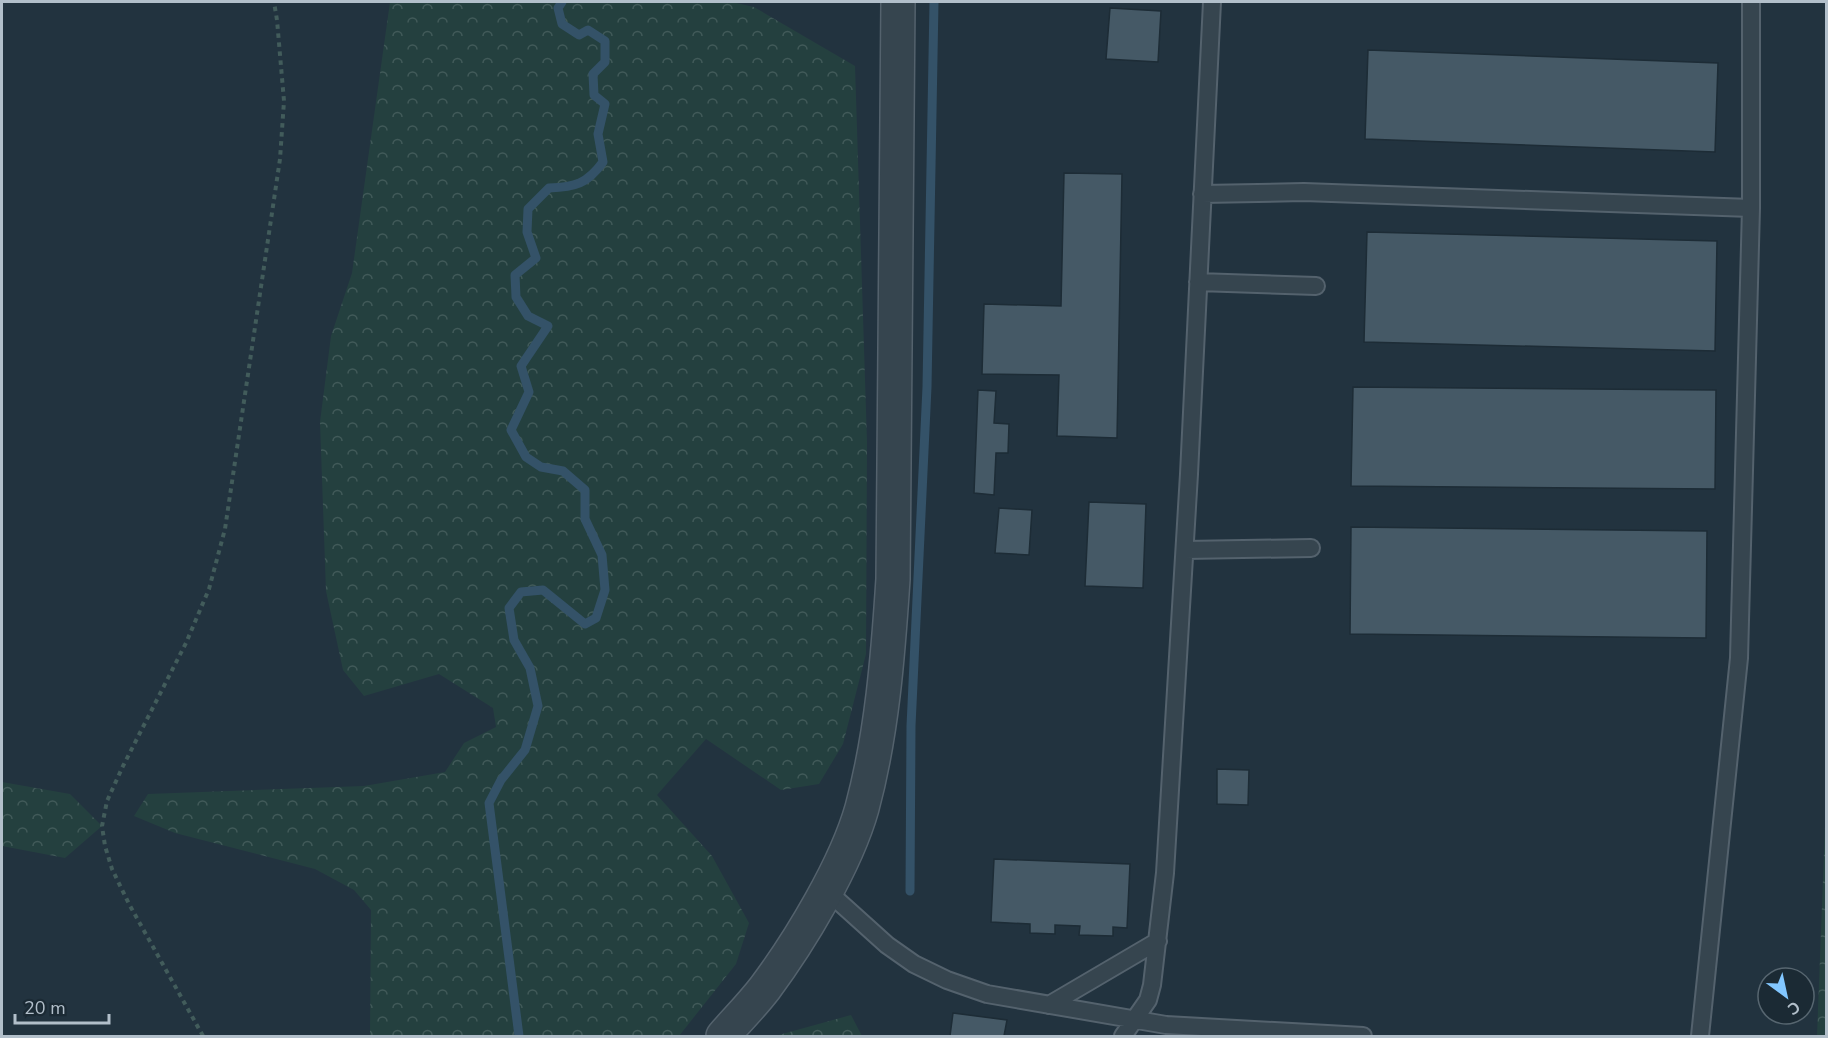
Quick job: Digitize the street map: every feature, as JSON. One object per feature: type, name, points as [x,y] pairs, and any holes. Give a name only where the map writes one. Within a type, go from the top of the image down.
[{"type":"street","points":[[723,1036],[765,988],[826,890],[846,849],[861,810],[877,740],[888,660],[893,579],[898,2]]},
{"type":"lane","points":[[1123,1036],[1148,1000],[1152,985],[1166,873],[1185,550],[1212,2]]},
{"type":"lane","points":[[1700,1036],[1739,658],[1751,208],[1751,2]]},
{"type":"lane","points":[[1202,194],[1316,193],[1751,208]]},
{"type":"lane","points":[[1198,282],[1316,286]]},
{"type":"lane","points":[[1185,550],[1311,548]]},
{"type":"lane","points":[[826,890],[887,945],[914,964],[946,980],[987,994],[1166,1025],[1363,1036]]},
{"type":"lane","points":[[1049,1005],[1158,941]]},
{"type":"path","points":[[203,1036],[112,869],[102,826],[107,801],[186,643],[209,589],[225,528],[280,159],[284,101],[278,21],[274,2]]},
{"type":"green space","points":[[390,2],[732,2],[754,7],[855,66],[867,442],[866,654],[843,744],[819,784],[781,790],[706,739],[657,795],[712,856],[749,923],[736,964],[679,1036],[370,1036],[371,910],[354,890],[315,869],[175,833],[134,816],[148,794],[364,786],[445,772],[464,743],[496,727],[493,708],[439,674],[364,696],[343,670],[326,591],[320,422],[331,336],[352,273]]},
{"type":"green space","points":[[2,782],[70,794],[102,826],[65,858],[2,846]]},
{"type":"green space","points":[[1826,800],[1826,1036],[1817,1036]]},
{"type":"green space","points":[[851,1015],[862,1036],[775,1036]]},
{"type":"building","points":[[1110,8],[1161,11],[1158,62],[1106,59]]},
{"type":"building","points":[[1368,50],[1718,63],[1715,152],[1365,139]]},
{"type":"building","points":[[1064,173],[1122,174],[1117,438],[1057,436],[1059,375],[982,374],[984,304],[1061,306]]},
{"type":"building","points":[[1367,232],[1717,241],[1715,351],[1364,342]]},
{"type":"building","points":[[1353,387],[1716,390],[1715,489],[1351,486]]},
{"type":"building","points":[[978,390],[996,391],[994,423],[1009,424],[1008,453],[996,453],[994,495],[974,493]]},
{"type":"building","points":[[1089,502],[1146,504],[1143,588],[1085,586]]},
{"type":"building","points":[[999,508],[1032,510],[1029,555],[995,553]]},
{"type":"building","points":[[1351,527],[1707,531],[1706,638],[1350,634]]},
{"type":"building","points":[[1217,769],[1249,770],[1248,805],[1217,804]]},
{"type":"building","points":[[994,859],[1130,864],[1127,928],[1113,927],[1113,936],[1079,935],[1080,926],[1055,925],[1055,934],[1030,933],[1030,924],[991,922]]},
{"type":"building","points":[[953,1013],[1007,1020],[1004,1036],[950,1036]]},
{"type":"waterway","points":[[519,1036],[489,803],[501,780],[525,750],[538,706],[530,668],[514,640],[509,608],[521,592],[543,590],[585,624],[596,618],[605,590],[602,555],[585,519],[585,490],[563,471],[541,467],[526,457],[511,430],[529,392],[521,366],[548,326],[528,316],[516,297],[515,275],[536,258],[527,232],[528,209],[549,188],[580,183],[586,180],[603,162],[598,134],[605,104],[594,95],[593,74],[605,62],[605,41],[588,30],[579,35],[562,24],[558,8],[562,2]]},
{"type":"waterway","points":[[910,891],[911,726],[927,387],[934,2]]}]
